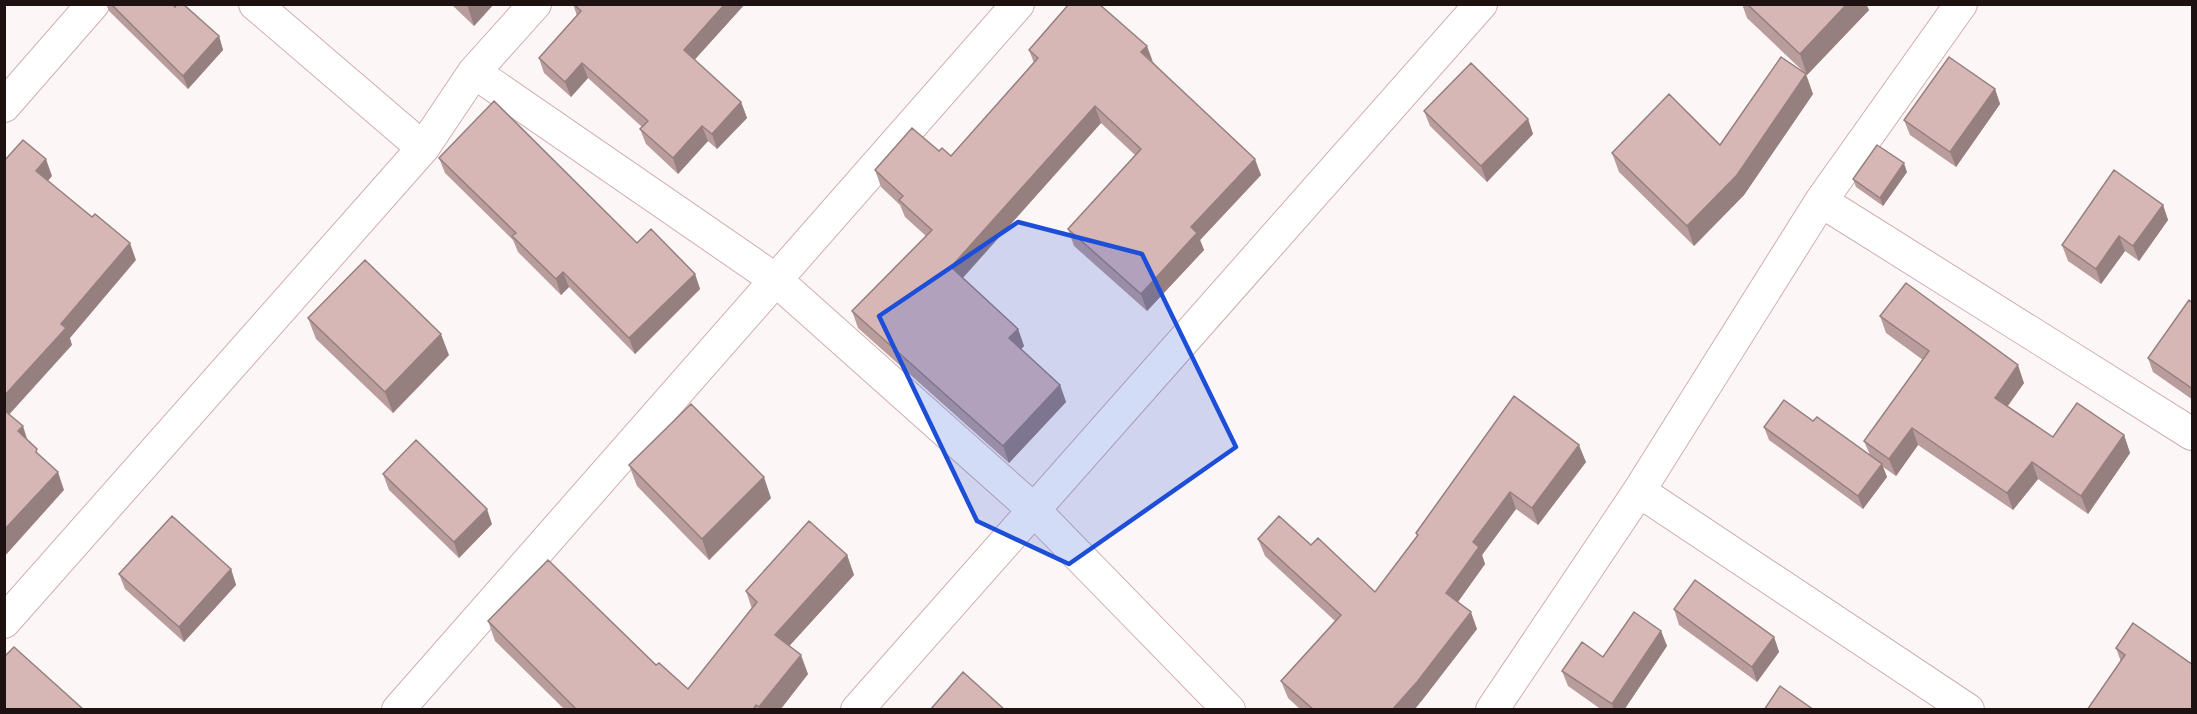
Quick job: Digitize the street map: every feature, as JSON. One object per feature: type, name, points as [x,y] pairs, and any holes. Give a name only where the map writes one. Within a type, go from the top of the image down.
[{"type":"street","points":[[4,106],[93,4]]},
{"type":"street","points":[[255,4],[423,148]]},
{"type":"street","points":[[4,622],[423,148],[474,72],[535,4]]},
{"type":"street","points":[[398,710],[1018,4]]},
{"type":"street","points":[[857,710],[1481,4]]},
{"type":"street","points":[[1492,710],[1639,491],[1821,201],[1961,4]]},
{"type":"street","points":[[474,72],[776,279],[1034,510],[1229,710]]},
{"type":"street","points":[[1821,201],[2193,434]]},
{"type":"street","points":[[1639,491],[1968,710]]},
{"type":"highlighted area","points":[[1018,222],[1142,254],[1236,447],[1069,564],[977,521],[879,316]]},
{"type":"building","points":[[111,4],[172,4],[175,7],[177,4],[183,4],[219,36],[183,76]]},
{"type":"building","points":[[574,4],[725,4],[684,50],[741,102],[712,134],[702,126],[673,158],[640,129],[648,121],[582,63],[565,82],[539,58],[581,11]]},
{"type":"building","points":[[1069,4],[1099,4],[1147,46],[1141,52],[1255,159],[1191,227],[1197,233],[1141,294],[1068,229],[1141,149],[1095,106],[951,267],[1018,329],[1009,338],[1060,385],[1003,446],[852,311],[932,230],[899,200],[903,196],[875,170],[912,128],[939,151],[942,148],[951,156],[1038,58],[1029,50]]},
{"type":"building","points":[[1747,4],[1847,4],[1800,54]]},
{"type":"building","points":[[1781,57],[1806,74],[1737,175],[1687,226],[1612,153],[1669,94],[1720,145]]},
{"type":"building","points":[[1949,57],[1995,89],[1950,152],[1904,120]]},
{"type":"building","points":[[1471,63],[1528,119],[1481,166],[1424,111]]},
{"type":"building","points":[[494,101],[637,243],[651,229],[695,274],[629,338],[563,272],[556,279],[512,236],[516,233],[439,158]]},
{"type":"building","points":[[23,140],[46,159],[36,171],[92,217],[95,214],[130,243],[61,324],[66,328],[4,396],[4,161]]},
{"type":"building","points":[[1877,145],[1904,163],[1880,198],[1853,179]]},
{"type":"building","points":[[2114,170],[2163,205],[2133,246],[2119,236],[2096,269],[2062,245]]},
{"type":"building","points":[[365,260],[441,334],[385,392],[308,318]]},
{"type":"building","points":[[1906,283],[2018,365],[1995,398],[2053,437],[2077,403],[2124,435],[2081,496],[2032,462],[2007,493],[1912,428],[1889,459],[1864,441],[1929,351],[1880,316]]},
{"type":"building","points":[[2189,300],[2193,303],[2193,389],[2148,358]]},
{"type":"building","points":[[1514,396],[1579,445],[1532,508],[1510,492],[1473,542],[1479,547],[1446,593],[1471,612],[1417,682],[1392,710],[1314,710],[1281,681],[1341,615],[1258,539],[1279,516],[1311,545],[1318,538],[1375,592],[1418,535],[1416,533]]},
{"type":"building","points":[[1784,400],[1813,421],[1817,417],[1882,464],[1858,496],[1764,427]]},
{"type":"building","points":[[691,404],[764,477],[702,539],[629,465]]},
{"type":"building","points":[[4,410],[23,426],[18,431],[58,472],[4,530]]},
{"type":"building","points":[[416,440],[487,509],[454,542],[383,474]]},
{"type":"building","points":[[172,516],[231,569],[179,627],[119,574]]},
{"type":"building","points":[[809,521],[847,555],[775,635],[801,655],[759,707],[756,705],[753,710],[577,710],[488,621],[548,560],[656,665],[659,663],[688,689],[757,602],[746,591]]},
{"type":"building","points":[[1695,580],[1774,637],[1752,667],[1674,609]]},
{"type":"building","points":[[1634,612],[1661,631],[1612,704],[1562,671],[1582,642],[1603,657]]},
{"type":"building","points":[[2133,623],[2193,665],[2193,710],[2087,710],[2125,655],[2116,648]]},
{"type":"building","points":[[14,647],[84,710],[4,710],[4,657]]},
{"type":"building","points":[[963,672],[1005,710],[930,710]]},
{"type":"building","points":[[1780,686],[1814,710],[1764,710]]}]
